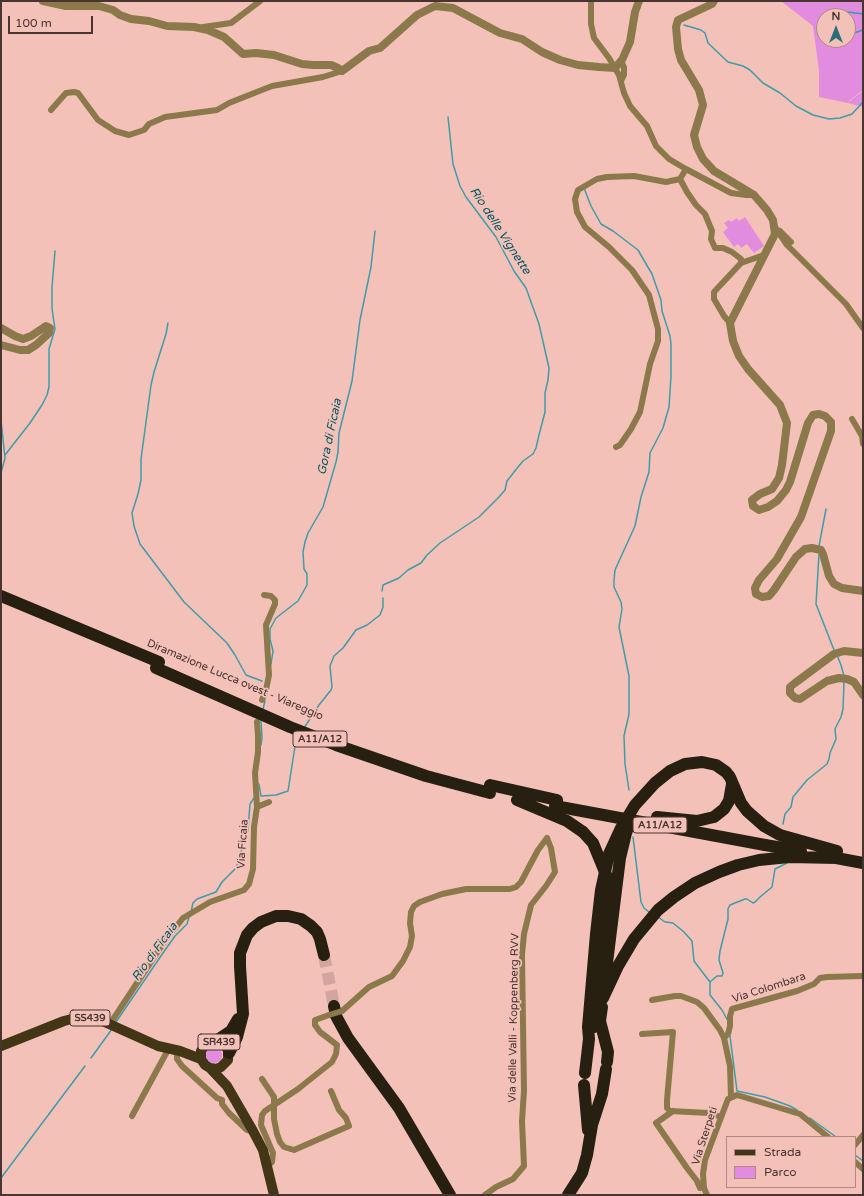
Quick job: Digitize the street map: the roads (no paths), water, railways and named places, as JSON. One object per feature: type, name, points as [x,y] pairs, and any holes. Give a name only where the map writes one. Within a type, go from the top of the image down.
[{"type":"highway","name":"Diramazione Lucca ovest - Viareggio","points":[[1,596],[29,610],[158,665],[290,727],[336,745],[426,776],[556,803],[765,841],[837,854],[863,855]]},
{"type":"highway","name":"Diramazione Lucca ovest - Viareggio","points":[[1,604],[29,610]]},
{"type":"highway","points":[[585,1073],[589,1039],[588,1027],[596,934],[601,890],[609,854],[635,805],[655,783],[670,771],[685,764],[702,762],[716,765],[726,772],[741,803],[764,826],[780,835],[837,854]]},
{"type":"highway","points":[[657,817],[698,821],[714,817],[724,810],[729,801],[732,783]]},
{"type":"highway","name":"Diramazione Lucca ovest - Viareggio","points":[[490,789],[517,800],[556,803],[657,817],[765,841]]},
{"type":"highway","points":[[568,1195],[582,1173],[587,1156],[592,1125],[602,1094],[608,1052],[600,1021],[607,981],[620,858],[626,834],[644,796]]},
{"type":"highway","points":[[517,800],[567,821],[583,832],[593,843],[607,877],[605,923],[594,1027],[589,1039]]},
{"type":"highway","name":"Diramazione Lucca ovest - Viareggio","points":[[837,854],[863,863]]},
{"type":"highway","points":[[607,981],[634,939],[658,910],[695,883],[718,872],[738,865],[776,858],[837,854]]},
{"type":"highway","points":[[228,1058],[241,1023],[242,1006],[240,953],[247,935],[261,922],[269,918],[288,916],[301,919],[317,932],[324,955]]},
{"type":"highway","points":[[210,1043],[231,1031],[238,1020],[242,1006]]},
{"type":"highway","points":[[335,1011],[336,1016],[348,1038],[399,1108],[450,1195]]},
{"type":"highway","points":[[584,1086],[589,1143]]},
{"type":"main road","name":"SS439","points":[[1,1046],[75,1018],[93,1018],[110,1024],[158,1046],[201,1059]]},
{"type":"main road","name":"SR439","points":[[210,1043],[201,1051],[201,1059],[205,1065],[210,1068],[219,1068],[228,1058]]},
{"type":"main road","name":"SR439","points":[[175,1050],[210,1043],[224,1044],[228,1058],[226,1074],[229,1090]]},
{"type":"main road","points":[[210,1068],[229,1090],[253,1131],[262,1150],[274,1195]]},
{"type":"street","points":[[43,1],[66,6],[99,6],[113,10],[120,15],[131,19],[150,21],[167,26],[209,27],[231,23],[260,1]]},
{"type":"street","points":[[591,1],[591,24],[594,38],[618,64],[624,93],[630,106],[647,126],[656,146],[669,159],[731,193],[754,195]]},
{"type":"street","points":[[618,64],[630,42],[635,12],[639,1]]},
{"type":"street","points":[[714,1],[712,4],[678,20],[676,27],[681,60],[699,90],[703,105],[694,135],[697,147],[704,159],[714,171],[754,195],[767,210],[773,220],[775,234],[730,322],[733,341],[739,356],[748,369],[780,404],[787,423],[780,478],[772,489],[760,494],[752,500],[753,506],[759,510],[768,507],[777,501],[786,490],[790,482],[808,422],[812,415],[819,414],[825,416],[831,422],[830,431],[801,517],[777,559],[759,580],[755,588],[756,594],[762,597],[769,596],[796,557],[805,549],[812,548],[819,550],[823,554],[829,576],[834,584],[842,588],[863,590]]},
{"type":"street","points":[[51,110],[66,93],[78,93],[98,120],[115,131],[129,135],[144,130],[149,124],[165,117],[217,110],[228,103],[272,86],[323,77],[342,71],[369,51],[380,48],[417,15],[435,6],[453,8],[500,33],[522,39],[542,52],[560,60],[578,65],[599,67],[618,64]]},
{"type":"street","points":[[194,26],[224,37],[243,54],[256,53],[274,55],[302,64],[331,65],[342,71]]},
{"type":"street","points":[[616,447],[620,445],[631,429],[640,412],[650,364],[658,341],[658,329],[649,294],[632,270],[609,247],[585,227],[577,212],[575,199],[578,190],[597,180],[607,177],[634,176],[666,182],[680,179],[686,169]]},
{"type":"street","points":[[680,179],[691,198],[705,214],[712,231],[711,239],[715,248],[723,248],[732,252],[741,259],[741,263]]},
{"type":"street","points":[[774,226],[791,242]]},
{"type":"street","points":[[774,226],[787,245],[846,304],[863,328]]},
{"type":"street","points":[[730,322],[724,316],[714,299],[714,292],[741,263],[764,255]]},
{"type":"street","points":[[1,328],[23,339],[31,336],[46,326],[50,328],[49,333],[28,350],[20,350],[1,345]]},
{"type":"street","points":[[852,419],[862,436],[863,444]]},
{"type":"street","points":[[262,700],[269,675],[266,625],[275,604],[275,600],[271,596],[264,595]]},
{"type":"street","points":[[863,653],[844,651],[836,653],[790,687],[790,693],[795,698],[800,699],[827,681],[844,678],[854,682],[863,695]]},
{"type":"street","name":"Via Ficaia","points":[[110,1024],[164,942],[184,918],[210,902],[244,890],[249,884],[254,869],[254,827],[257,800],[255,773],[258,752],[257,722]]},
{"type":"street","points":[[257,800],[269,802]]},
{"type":"street","name":"Via delle Valli - Koppenberg RVV","points":[[335,1011],[369,987],[392,976],[404,961],[410,947],[412,936],[410,923],[411,912],[414,906],[420,902],[442,894],[466,889],[510,889],[516,887],[547,838],[551,848],[555,872],[531,905],[524,934],[522,955],[524,1091],[522,1136],[524,1166],[513,1179],[496,1187],[485,1195]]},
{"type":"street","name":"Via Colombara","points":[[724,1038],[729,1028],[732,1008],[798,991],[814,984],[820,978],[827,976],[863,976]]},
{"type":"street","points":[[652,1000],[682,996],[692,1000],[704,1008],[724,1038],[730,1066],[731,1097]]},
{"type":"street","points":[[267,1167],[272,1162],[273,1153],[261,1125],[262,1115],[265,1110],[298,1089],[332,1062],[336,1054],[337,1045],[320,1032],[315,1025],[315,1020],[335,1011]]},
{"type":"street","points":[[642,1034],[673,1032],[667,1100],[668,1110],[673,1112],[709,1113],[721,1117]]},
{"type":"street","points":[[175,1050],[177,1059],[182,1066],[217,1098],[222,1100]]},
{"type":"street","points":[[132,1116],[175,1050]]},
{"type":"street","points":[[262,1079],[274,1097],[274,1119],[277,1134],[284,1147],[294,1150],[349,1126],[346,1118],[339,1110],[331,1091]]},
{"type":"street","points":[[229,1090],[222,1100],[222,1104],[247,1130],[253,1131]]},
{"type":"street","name":"Via Sterpeti","points":[[707,1195],[704,1188],[703,1174],[705,1160],[728,1099],[731,1097],[736,1095],[800,1114],[827,1136]]},
{"type":"street","points":[[673,1112],[656,1123],[697,1181],[700,1188]]},
{"type":"street","points":[[856,1145],[863,1135]]},
{"type":"waterway","points":[[856,13],[863,14]]},
{"type":"waterway","points":[[684,25],[701,30],[705,33],[708,43],[728,62],[743,66],[750,70],[763,83],[780,93],[796,106],[813,115],[829,119],[840,118],[852,114],[863,102]]},
{"type":"waterway","points":[[856,32],[863,30]]},
{"type":"waterway","name":"Rio delle Vignette","points":[[382,591],[383,585],[399,578],[408,570],[421,563],[440,543],[479,517],[499,497],[505,490],[507,481],[518,467],[523,461],[533,454],[536,448],[545,412],[545,393],[549,368],[539,324],[526,288],[514,271],[496,237],[466,197],[460,186],[453,164],[448,117]]},
{"type":"waterway","points":[[584,188],[591,206],[601,224],[638,250],[652,274],[661,300],[662,311],[671,344],[669,407],[663,428],[650,453],[649,472],[641,497],[635,526],[615,570],[614,580],[614,587],[621,602],[622,609],[619,627],[629,676],[629,714],[624,736],[625,764],[629,790]]},
{"type":"waterway","name":"Gora di Ficaia","points":[[271,664],[273,651],[270,639],[270,629],[276,618],[298,601],[307,585],[307,574],[304,569],[303,552],[308,533],[323,507],[336,462],[339,433],[352,381],[360,320],[371,267],[375,231]]},
{"type":"waterway","points":[[5,455],[42,405],[49,387],[49,349],[55,329],[52,309],[55,251]]},
{"type":"waterway","points":[[168,323],[151,385],[141,459],[141,480],[132,513],[134,526],[140,544],[184,602],[227,643],[246,675],[262,681]]},
{"type":"waterway","points":[[1,420],[5,458],[1,473]]},
{"type":"waterway","points":[[819,546],[826,509]]},
{"type":"waterway","points":[[819,554],[816,604],[834,650]]},
{"type":"waterway","name":"Rio delle Vignette","points":[[304,728],[331,690],[330,666],[334,656],[343,648],[356,630],[367,625],[380,615],[383,607],[383,598]]},
{"type":"waterway","points":[[837,655],[844,676]]},
{"type":"waterway","points":[[783,824],[785,814],[791,807],[793,797],[807,780],[827,764],[836,739],[835,729],[843,709],[844,682]]},
{"type":"waterway","name":"Gora di Ficaia","points":[[263,709],[265,701]]},
{"type":"waterway","name":"Gora di Ficaia","points":[[261,721],[261,745]]},
{"type":"waterway","name":"Rio delle Vignette","points":[[262,796],[276,795],[288,791],[296,740],[299,736]]},
{"type":"waterway","name":"Gora di Ficaia","points":[[259,784],[261,796]]},
{"type":"waterway","name":"Rio di Ficaia","points":[[191,912],[193,903],[197,899],[216,892],[222,882],[236,868],[248,830],[250,804],[254,798]]},
{"type":"waterway","points":[[633,837],[641,902],[644,908],[649,912]]},
{"type":"waterway","points":[[710,982],[717,976],[722,976],[723,973],[719,960],[730,905],[745,899],[753,903],[755,902],[772,887],[775,869],[787,863]]},
{"type":"waterway","name":"Rio di Ficaia","points":[[116,1022],[175,936],[187,924],[189,917]]},
{"type":"waterway","points":[[658,917],[665,922],[673,923],[692,941],[694,961],[710,982]]},
{"type":"waterway","points":[[710,982],[710,995],[722,1010],[728,1021]]},
{"type":"waterway","name":"Rio di Ficaia","points":[[91,1058],[112,1029]]},
{"type":"waterway","points":[[730,1036],[737,1091],[765,1097],[797,1110]]},
{"type":"waterway","name":"Rio di Ficaia","points":[[1,1178],[85,1066]]},
{"type":"waterway","points":[[810,1118],[835,1136]]},
{"type":"waterway","points":[[856,1156],[863,1161]]},
{"type":"tunnel","points":[[324,955],[334,1006]]}]
